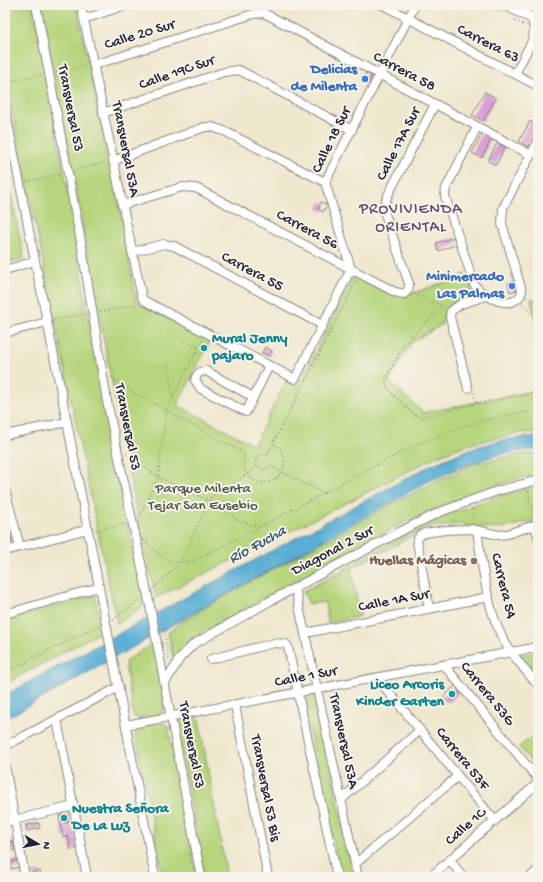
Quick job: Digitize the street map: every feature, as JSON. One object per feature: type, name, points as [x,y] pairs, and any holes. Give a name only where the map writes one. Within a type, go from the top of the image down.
[{"type":"main road","points":[[506,5],[535,20]]},
{"type":"street","name":"Transversal 53","points":[[36,5],[81,242],[107,401],[149,601],[201,877]]},
{"type":"street","name":"Transversal 53A","points":[[81,5],[142,298],[206,333]]},
{"type":"street","points":[[84,19],[126,5]]},
{"type":"street","name":"Carrera 63","points":[[383,5],[538,86]]},
{"type":"street","name":"Calle 18 Sur","points":[[351,269],[325,182],[415,5]]},
{"type":"street","name":"Calle 20 Sur","points":[[94,65],[253,14],[264,13]]},
{"type":"street","name":"Carrera 58","points":[[264,13],[531,156]]},
{"type":"street","points":[[515,74],[533,39],[535,20]]},
{"type":"street","name":"Calle 19C Sur","points":[[103,113],[224,72],[239,70],[352,130]]},
{"type":"street","name":"Calle 17A Sur","points":[[409,290],[409,284],[385,214],[384,206],[388,195],[435,104]]},
{"type":"street","points":[[5,109],[155,877]]},
{"type":"street","points":[[113,161],[205,127],[212,127],[224,131],[325,182]]},
{"type":"street","points":[[477,127],[446,188],[445,196],[472,279],[477,288],[486,296],[504,302],[511,302],[519,298],[522,291],[503,228],[503,208],[538,141]]},
{"type":"street","name":"Carrera 56","points":[[122,205],[190,186],[400,294],[404,294],[409,290]]},
{"type":"street","name":"Carrera 55","points":[[132,252],[168,244],[322,325]]},
{"type":"street","points":[[5,270],[35,261]]},
{"type":"street","points":[[206,333],[295,379],[351,269]]},
{"type":"street","points":[[468,388],[450,317],[451,312],[461,304],[486,296]]},
{"type":"street","points":[[5,332],[47,322]]},
{"type":"street","points":[[253,397],[206,370],[201,371],[196,375],[195,380],[201,389],[246,412],[269,366]]},
{"type":"street","points":[[5,435],[67,422]]},
{"type":"street","name":"Diagonal 2 Sur","points":[[165,683],[180,658],[194,644],[295,588],[440,512],[526,482],[538,480]]},
{"type":"street","points":[[5,490],[20,547]]},
{"type":"street","points":[[429,609],[417,541],[420,535],[425,533],[462,529],[499,535],[507,534],[537,524],[538,537]]},
{"type":"street","points":[[5,551],[88,531]]},
{"type":"street","name":"Carrera 54","points":[[476,531],[488,597],[502,634],[512,652],[538,685]]},
{"type":"street","points":[[5,614],[99,587]]},
{"type":"street","name":"Transversal 53A","points":[[295,588],[358,877]]},
{"type":"street","name":"Calle 1A Sur","points":[[305,633],[488,597]]},
{"type":"street","points":[[211,659],[274,643],[286,644],[290,652],[297,693],[337,877]]},
{"type":"street","name":"Calle 1 Sur","points":[[126,725],[538,647]]},
{"type":"street","name":"Carrera 53G","points":[[444,665],[538,779]]},
{"type":"street","name":"Carrera 53F","points":[[378,678],[495,821]]},
{"type":"street","points":[[5,746],[118,687]]},
{"type":"street","name":"Transversal 53 Bis","points":[[235,704],[268,877]]},
{"type":"street","points":[[57,719],[87,877]]},
{"type":"street","points":[[341,800],[420,730]]},
{"type":"street","points":[[5,766],[25,877]]},
{"type":"street","points":[[355,864],[458,776]]},
{"type":"street","name":"Calle 1C","points":[[430,877],[538,783]]},
{"type":"street","points":[[5,822],[74,806]]},
{"type":"street","points":[[450,860],[463,877]]},
{"type":"street","points":[[530,877],[538,871]]},
{"type":"path","points":[[324,493],[270,466],[264,470],[258,468],[255,464],[258,456],[262,454],[267,455],[360,274]]},
{"type":"path","points":[[409,290],[443,306],[403,345],[386,380],[386,385],[388,388],[414,415],[421,418],[476,403],[538,393]]},
{"type":"path","points":[[519,298],[538,301]]},
{"type":"path","points":[[519,298],[538,320]]},
{"type":"path","points":[[88,531],[138,521],[158,477],[166,410],[206,333]]},
{"type":"path","points":[[183,341],[184,340],[198,348]]},
{"type":"path","points":[[167,361],[173,397]]},
{"type":"path","points":[[111,377],[136,394],[245,454],[244,468],[247,475],[261,483],[270,482],[277,479],[285,466],[285,459],[282,452],[273,444]]},
{"type":"path","points":[[142,537],[163,558],[180,563],[194,561],[358,474],[439,435],[476,422],[516,413],[538,411]]},
{"type":"path","points":[[124,452],[158,477],[220,506],[237,520],[259,527]]},
{"type":"path","points":[[180,563],[211,497],[258,468]]},
{"type":"path","points":[[526,482],[537,524]]},
{"type":"path","points":[[470,501],[476,531]]},
{"type":"path","points":[[5,673],[73,638],[107,627]]},
{"type":"path","points":[[166,642],[172,672]]},
{"type":"green space","points":[[5,5],[33,5],[72,215],[92,339],[126,520],[145,597],[142,599],[143,606],[117,624],[5,73]]},
{"type":"green space","name":"Parque Milenta Tejar San Eusebio","points":[[41,5],[76,5],[120,209],[136,300],[140,304],[211,340],[177,405],[254,445],[286,381],[298,386],[354,276],[397,297],[420,291],[466,274],[471,288],[476,295],[453,304],[446,311],[442,324],[411,343],[389,381],[423,413],[538,390],[538,432],[519,433],[491,439],[463,446],[437,456],[156,598],[138,521]]},
{"type":"green space","points":[[5,180],[8,180],[24,258],[5,264]]},
{"type":"green space","points":[[538,298],[538,334],[531,300]]},
{"type":"green space","points":[[521,454],[538,454],[538,475],[519,478],[452,502],[399,525],[197,635],[186,643],[173,658],[168,633],[183,621],[242,586],[393,503],[473,464]]},
{"type":"green space","points":[[538,486],[538,520],[497,529],[456,524],[431,526],[351,569],[360,616],[328,623],[325,602],[309,604],[303,591],[430,521],[495,497]]},
{"type":"green space","points":[[95,595],[102,631],[5,684],[5,621]]},
{"type":"green space","points":[[152,644],[154,654],[157,652],[165,707],[158,715],[138,718],[133,714],[125,662]]},
{"type":"green space","points":[[538,652],[538,677],[520,655]]},
{"type":"green space","points":[[315,694],[354,877],[341,877],[302,697]]},
{"type":"green space","points":[[198,714],[227,877],[205,877],[177,729],[180,719]]},
{"type":"green space","points":[[160,722],[168,727],[197,877],[163,877],[135,733],[142,726]]},
{"type":"green space","points":[[538,732],[538,770],[519,747]]},
{"type":"water","points":[[538,436],[538,450],[509,453],[481,460],[427,482],[5,719],[5,695],[431,465],[470,449],[503,440]]},
{"type":"building","points":[[366,73],[372,76],[367,84],[361,81]]},
{"type":"building","points":[[485,92],[496,98],[483,121],[472,115]]},
{"type":"building","points":[[530,121],[538,126],[538,130],[529,147],[519,141]]},
{"type":"building","points":[[482,134],[491,139],[482,158],[472,153]]},
{"type":"building","points":[[497,143],[505,147],[496,165],[488,161]]},
{"type":"building","points":[[321,202],[327,205],[323,212],[318,209]]},
{"type":"building","points":[[455,237],[458,244],[438,251],[436,243]]},
{"type":"building","points":[[515,281],[517,290],[510,292],[508,283]]},
{"type":"building","points":[[265,347],[272,351],[269,356],[262,353]]},
{"type":"building","points":[[10,533],[12,542],[5,544],[5,534]]},
{"type":"building","name":"Liceo Arcoris Kinder Garten","points":[[456,685],[461,691],[449,703],[443,697]]},
{"type":"building","points":[[68,814],[69,821],[64,823],[73,821],[78,848],[71,850],[68,836],[63,837],[59,816]]},
{"type":"building","points":[[39,823],[40,828],[27,831],[26,825]]},
{"type":"building","points":[[13,841],[15,850],[7,852],[5,843]]},
{"type":"building","points":[[17,860],[19,867],[11,869],[10,862]]},
{"type":"building","points":[[40,871],[41,877],[33,877],[32,873]]},
{"type":"place","name":"Delicias de Milenta","points":[[365,79]]},
{"type":"place","name":"Minimercado Las Palmas","points":[[512,286]]},
{"type":"place","name":"Mural Jenny pajaro","points":[[204,348]]},
{"type":"place","name":"Huellas Mágicas","points":[[474,561]]},
{"type":"place","name":"Liceo Arcoris Kinder Garten","points":[[452,694]]},
{"type":"place","name":"Nuestra Señora De La Luz","points":[[64,818]]},
{"type":"district","name":"PROVIVIENDA ORIENTAL","points":[[411,219]]},
{"type":"water label","name":"Río Fucha","points":[[258,546]]}]
